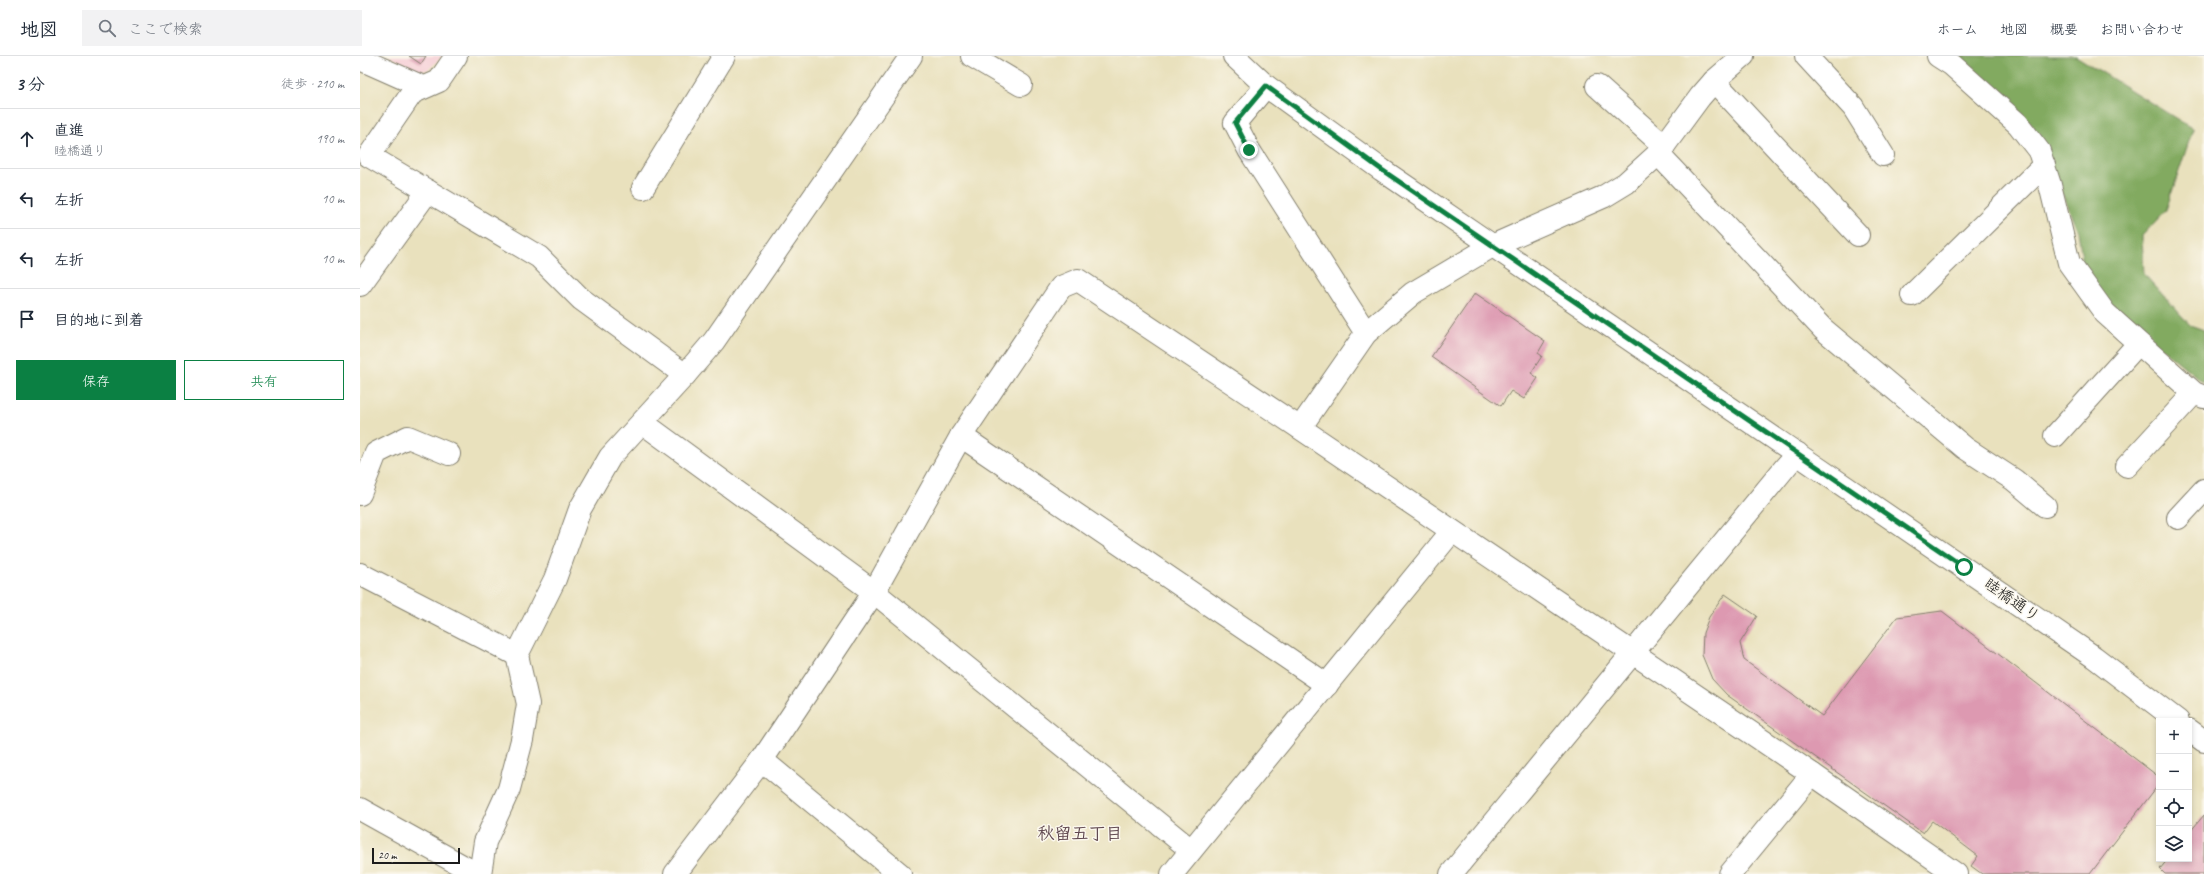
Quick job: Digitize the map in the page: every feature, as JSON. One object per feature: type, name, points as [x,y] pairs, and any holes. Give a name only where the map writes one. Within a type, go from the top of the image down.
[{"type":"street","points":[[456,56],[439,81],[412,93],[369,156],[539,257],[581,299],[685,375]]},
{"type":"street","points":[[643,188],[724,56]]},
{"type":"street","points":[[480,874],[484,842],[509,789],[522,740],[528,704],[517,655],[555,579],[580,509],[610,457],[643,423],[714,341],[911,56]]},
{"type":"street","points":[[972,56],[1021,85]]},
{"type":"street","name":"睦橋通り","points":[[1234,56],[1266,86],[1382,170],[2094,656],[2174,718]]},
{"type":"street","points":[[1300,428],[1366,333],[1413,293],[1494,245],[1603,197],[1626,184],[1661,150],[1714,81],[1743,56]]},
{"type":"street","points":[[1806,56],[1853,107],[1883,155]]},
{"type":"street","points":[[1938,56],[1952,66],[2018,124],[2039,150],[2069,263],[2105,313],[2138,344],[2199,395],[2127,466]]},
{"type":"street","points":[[360,59],[423,87]]},
{"type":"street","points":[[1714,81],[1858,235]]},
{"type":"street","points":[[1266,86],[1235,123],[1249,150],[1366,333]]},
{"type":"street","points":[[1597,86],[1661,150],[1823,329],[1965,448],[2014,480],[2045,506]]},
{"type":"street","points":[[1912,295],[2044,165]]},
{"type":"street","points":[[360,285],[428,191]]},
{"type":"street","points":[[675,874],[762,760],[874,592],[962,436],[1062,287],[1078,280],[1812,774],[1956,874]]},
{"type":"street","points":[[2055,436],[2138,344]]},
{"type":"street","points":[[643,423],[874,592],[1191,850]]},
{"type":"street","points":[[962,436],[1327,686]]},
{"type":"street","points":[[360,494],[376,453],[408,438],[449,454]]},
{"type":"street","points":[[1451,874],[1797,453]]},
{"type":"street","points":[[2178,518],[2204,490]]},
{"type":"street","points":[[1172,874],[1452,531]]},
{"type":"street","points":[[360,574],[517,655]]},
{"type":"street","points":[[2192,732],[2204,741]]},
{"type":"street","points":[[762,760],[900,874]]},
{"type":"street","points":[[1730,874],[1812,774]]},
{"type":"street","points":[[360,810],[477,874]]},
{"type":"shaded area","points":[[388,56],[443,56],[428,70],[419,71]]},
{"type":"green space","points":[[1945,56],[2076,56],[2193,129],[2166,210],[2142,236],[2144,274],[2190,325],[2204,330],[2204,383],[2086,286],[2078,231],[2032,124]]},
{"type":"building","points":[[409,56],[426,56],[421,64]]},
{"type":"building","points":[[1475,293],[1545,341],[1538,353],[1542,356],[1531,373],[1538,378],[1524,399],[1511,391],[1501,406],[1431,357]]},
{"type":"building","points":[[1725,594],[1757,616],[1740,643],[1744,660],[1822,716],[1897,617],[1942,611],[2156,775],[2156,788],[2090,874],[1982,874],[1971,866],[1978,856],[1932,821],[1923,833],[1727,695],[1712,679],[1702,655],[1703,633],[1709,617]]},
{"type":"building","points":[[2204,815],[2204,874],[2165,874],[2160,869],[2166,862],[2192,862],[2192,829]]},
{"type":"district","name":"秋留五丁目","points":[[1080,833]]},
{"type":"route","points":[[1249,150],[1235,123],[1266,86],[1382,170],[1964,567]]}]
